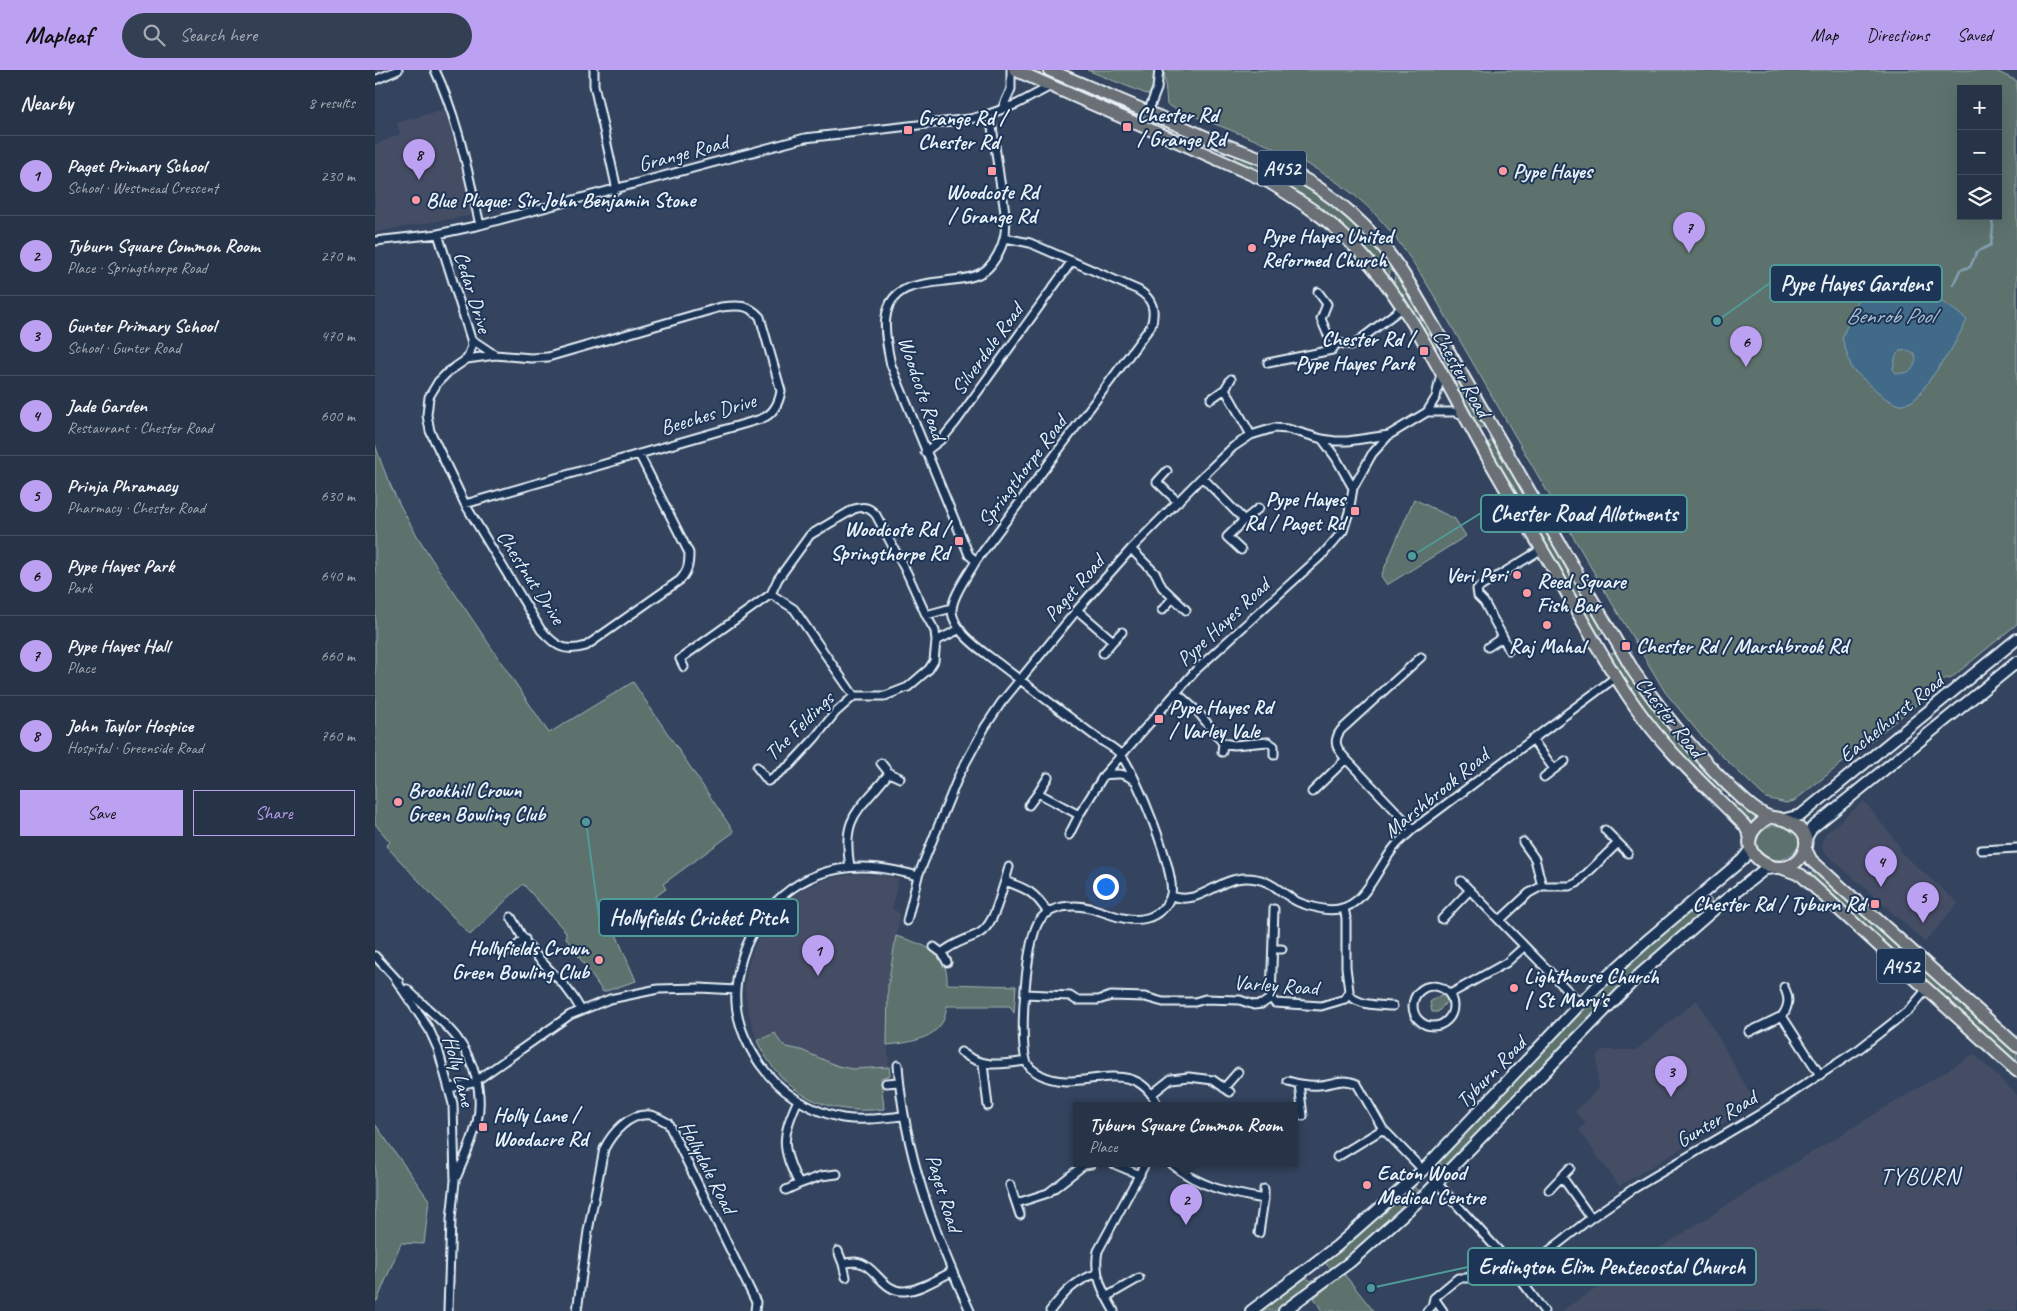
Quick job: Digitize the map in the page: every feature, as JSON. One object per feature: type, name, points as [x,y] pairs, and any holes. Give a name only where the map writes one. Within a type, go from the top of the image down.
[{"type":"highway","name":"Chester Road","points":[[1013,70],[1074,95],[1269,182],[1328,222],[1360,252],[1389,286],[1435,360],[1478,440],[1616,677],[1656,733],[1694,777],[1745,826],[1749,836]]},
{"type":"highway","name":"Chester Road","points":[[1049,70],[1278,165],[1311,183],[1338,202],[1383,246],[1399,266],[1634,672],[1665,715],[1705,763],[1749,804],[1770,817]]},
{"type":"highway","points":[[1074,95],[1079,83]]},
{"type":"highway","points":[[1227,164],[1234,148]]},
{"type":"highway","points":[[1435,360],[1449,352]]},
{"type":"highway","points":[[1478,440],[1494,430]]},
{"type":"highway","points":[[1770,817],[1794,822],[1801,828],[1805,844],[1799,859],[1779,868],[1760,861],[1750,850],[1749,836],[1754,829],[1770,817]]},
{"type":"highway","name":"A452","points":[[1805,844],[1811,860],[2014,1044]]},
{"type":"highway","name":"A452","points":[[1779,868],[1801,874],[2017,1071]]},
{"type":"highway","points":[[1999,1054],[2014,1044]]},
{"type":"main road","name":"Eachelhurst Road","points":[[1785,819],[1801,815],[2017,639]]},
{"type":"main road","name":"Eachelhurst Road","points":[[1805,844],[1812,828],[2017,662]]},
{"type":"main road","name":"Tyburn Road","points":[[1251,1311],[1337,1246],[1423,1170],[1601,982],[1742,860],[1750,850]]},
{"type":"main road","name":"Tyburn Road","points":[[1284,1311],[1350,1262],[1394,1224],[1437,1183],[1638,976],[1750,880],[1765,869],[1779,868]]},
{"type":"main road","points":[[1423,1170],[1437,1183]]},
{"type":"street","points":[[375,80],[398,70]]},
{"type":"street","points":[[435,70],[444,89],[460,144],[480,225]]},
{"type":"street","points":[[594,70],[594,85],[617,190]]},
{"type":"street","points":[[1002,109],[1011,89],[1013,70]]},
{"type":"street","points":[[1148,112],[1157,89],[1159,70]]},
{"type":"street","name":"Grange Road","points":[[375,241],[438,234],[480,225],[617,190],[805,138],[950,121],[989,114],[1051,86]]},
{"type":"street","name":"Woodcote Road","points":[[977,562],[969,554],[925,452],[891,365],[885,340],[885,314],[891,301],[898,293],[911,287],[960,279],[987,269],[997,255],[1005,238],[1004,207],[989,114]]},
{"type":"street","name":"Cedar Drive","points":[[438,234],[471,338],[472,346],[467,359]]},
{"type":"street","name":"Springthorpe Road","points":[[952,608],[958,591],[977,562],[1151,326],[1153,307],[1146,295],[1138,290],[1030,243],[1005,238]]},
{"type":"street","name":"Silverdale Road","points":[[925,452],[942,439],[956,422],[1072,261]]},
{"type":"street","points":[[1318,292],[1327,304],[1321,319],[1327,334],[1337,343],[1343,345],[1353,345],[1402,308]]},
{"type":"street","name":"Beeches Drive","points":[[465,504],[761,419],[768,416],[774,409],[779,401],[781,391],[760,317],[754,310],[737,305],[721,307],[548,357],[495,355],[467,359]]},
{"type":"street","points":[[471,338],[495,355]]},
{"type":"street","points":[[1268,363],[1332,350],[1337,343]]},
{"type":"street","name":"Chestnut Drive","points":[[467,359],[448,372],[438,382],[429,397],[427,415],[429,431],[465,504],[541,630],[555,645],[567,649],[577,649],[586,646],[680,580],[687,572],[689,553],[639,454]]},
{"type":"street","points":[[1427,412],[1436,398],[1441,372]]},
{"type":"street","points":[[1211,399],[1225,389],[1231,379]]},
{"type":"street","points":[[1225,389],[1251,435]]},
{"type":"street","points":[[1427,412],[1454,412],[1464,415]]},
{"type":"street","name":"Pype Hayes Road","points":[[1069,835],[1079,815],[1104,776],[1121,754],[1205,659],[1323,554],[1338,538],[1346,523],[1353,488],[1372,454],[1389,435],[1427,412]]},
{"type":"street","name":"Paget Road","points":[[907,921],[918,876],[959,775],[985,727],[1019,679],[1077,610],[1131,550],[1202,477],[1233,447],[1251,435],[1274,428],[1288,429],[1322,439],[1348,441],[1389,435]]},
{"type":"street","points":[[1322,439],[1336,458],[1353,488]]},
{"type":"street","points":[[1167,472],[1157,482],[1179,502]]},
{"type":"street","points":[[1202,477],[1244,520]]},
{"type":"street","points":[[684,667],[680,659],[771,594],[779,579],[810,535],[854,509],[861,507],[870,508],[876,515],[935,631],[936,641],[960,629]]},
{"type":"street","points":[[1241,550],[1227,537],[1259,508]]},
{"type":"street","points":[[1509,650],[1484,602],[1478,596],[1477,589],[1542,549]]},
{"type":"street","points":[[1131,550],[1156,574],[1162,587],[1186,610]]},
{"type":"street","points":[[771,594],[794,609],[854,696]]},
{"type":"street","points":[[1162,610],[1173,598]]},
{"type":"street","points":[[926,615],[952,608],[952,614],[960,629],[970,641],[1121,754],[1135,780],[1170,872],[1171,896],[1164,907],[1147,918],[1122,918],[1076,906],[1058,908],[1048,913],[1038,923],[1034,935],[1025,994],[1024,1046],[1027,1064]]},
{"type":"street","points":[[1077,610],[1113,641]]},
{"type":"street","points":[[1103,653],[1122,632]]},
{"type":"street","points":[[1487,647],[1503,637]]},
{"type":"street","name":"The Feldings","points":[[757,767],[767,781],[790,765],[835,714],[854,696],[885,696],[908,688],[929,669],[934,661],[936,641]]},
{"type":"street","points":[[1413,829],[1346,759],[1336,746],[1336,737],[1338,733],[1421,657]]},
{"type":"street","name":"Marshbrook Road","points":[[1344,908],[1363,896],[1396,845],[1413,829],[1616,677]]},
{"type":"street","points":[[1176,692],[1198,712],[1223,743],[1234,745],[1268,742],[1274,746],[1274,755]]},
{"type":"street","points":[[1532,739],[1554,769]]},
{"type":"street","points":[[1222,752],[1223,743]]},
{"type":"street","points":[[1312,792],[1346,759]]},
{"type":"street","points":[[1544,778],[1565,761]]},
{"type":"street","points":[[881,764],[889,773],[899,778]]},
{"type":"street","points":[[850,867],[847,836],[850,822],[859,807],[889,773]]},
{"type":"street","points":[[1104,776],[1119,773],[1135,780]]},
{"type":"street","points":[[1029,805],[1048,777]]},
{"type":"street","points":[[1038,793],[1079,815]]},
{"type":"street","points":[[1605,830],[1628,853]]},
{"type":"street","points":[[1523,842],[1535,859],[1542,886]]},
{"type":"street","points":[[1500,920],[1529,893],[1542,886],[1570,886],[1577,883],[1617,844]]},
{"type":"street","points":[[1981,850],[2017,848]]},
{"type":"street","points":[[903,1116],[842,1118],[813,1109],[798,1100],[777,1084],[758,1063],[743,1031],[738,1011],[736,990],[740,965],[749,939],[771,906],[799,884],[827,872],[850,867],[880,867],[918,876]]},
{"type":"street","points":[[942,954],[958,941],[978,935],[986,929],[1009,867]]},
{"type":"street","points":[[1171,896],[1182,900],[1191,898],[1207,892],[1224,882],[1247,878],[1271,882],[1297,902],[1326,910],[1344,908]]},
{"type":"street","points":[[1005,881],[1036,895],[1048,913]]},
{"type":"street","points":[[1461,881],[1581,1004]]},
{"type":"street","points":[[1442,919],[1470,890]]},
{"type":"street","name":"Varley Road","points":[[1025,994],[1070,996],[1076,1000],[1098,1000],[1111,996],[1145,997],[1163,1002],[1195,1002],[1205,999],[1240,1000],[1253,1006],[1262,1004],[1271,998],[1275,1004],[1321,1006],[1345,998],[1348,995],[1346,918],[1344,908]]},
{"type":"street","points":[[1271,998],[1274,909]]},
{"type":"street","points":[[511,918],[528,946],[559,978],[581,1010]]},
{"type":"street","points":[[510,951],[525,939]]},
{"type":"street","points":[[934,947],[947,962]]},
{"type":"street","points":[[1450,994],[1506,963],[1524,947]]},
{"type":"street","points":[[1273,949],[1282,949]]},
{"type":"street","name":"Holly Lane","points":[[375,956],[396,980],[456,1037],[468,1058],[477,1080],[480,1102],[477,1122],[455,1181]]},
{"type":"street","name":"Holly Lane","points":[[396,980],[429,1029],[438,1049],[450,1088],[455,1130],[455,1181],[451,1219],[448,1311]]},
{"type":"street","points":[[1432,986],[1440,987],[1450,994],[1453,1012],[1442,1024],[1433,1026],[1424,1024],[1417,1018],[1413,1006],[1415,997],[1421,990],[1432,986]]},
{"type":"street","points":[[1749,1032],[1782,1016],[1786,1010],[1789,997],[1784,986]]},
{"type":"street","points":[[450,1088],[473,1083],[570,1015],[610,999],[649,990],[700,988],[736,990]]},
{"type":"street","name":"Gunter Road","points":[[1518,1275],[1591,1218],[1633,1189],[1760,1114],[1866,1044],[1909,1010],[1927,989]]},
{"type":"street","points":[[1348,995],[1367,1005],[1393,1006]]},
{"type":"street","points":[[1782,1016],[1820,1075]]},
{"type":"street","points":[[961,1052],[973,1061],[983,1064],[1027,1064],[1050,1080],[1067,1081],[1110,1075],[1125,1076],[1153,1094],[1156,1102]]},
{"type":"street","points":[[983,1064],[988,1106]]},
{"type":"street","name":"Paget Road","points":[[898,1065],[903,1116],[923,1191],[936,1232],[952,1272],[971,1311]]},
{"type":"street","points":[[1153,1094],[1171,1079],[1189,1077],[1213,1080],[1227,1090],[1238,1072]]},
{"type":"street","points":[[1288,1082],[1319,1086],[1341,1080],[1349,1080],[1357,1084],[1383,1129],[1423,1170]]},
{"type":"street","points":[[886,1083],[899,1082]]},
{"type":"street","points":[[1299,1084],[1303,1116]]},
{"type":"street","points":[[798,1100],[787,1123],[785,1144],[789,1164],[799,1184]]},
{"type":"street","name":"Hollydale Road","points":[[577,1311],[588,1231],[603,1149],[617,1128],[629,1121],[648,1115],[668,1123],[756,1302],[755,1311]]},
{"type":"street","points":[[1337,1157],[1383,1129]]},
{"type":"street","points":[[1017,1203],[1048,1193],[1081,1167]]},
{"type":"street","points":[[1121,1167],[1140,1175]]},
{"type":"street","points":[[1114,1311],[1096,1274],[1096,1260],[1098,1251],[1144,1167]]},
{"type":"street","points":[[1176,1167],[1190,1178],[1212,1188],[1263,1199]]},
{"type":"street","points":[[1549,1190],[1570,1168]]},
{"type":"street","points":[[786,1190],[821,1176],[837,1174]]},
{"type":"street","points":[[1562,1177],[1591,1218]]},
{"type":"street","points":[[1437,1183],[1499,1251],[1544,1311]]},
{"type":"street","points":[[1010,1185],[1021,1215]]},
{"type":"street","points":[[1259,1234],[1265,1189]]},
{"type":"street","points":[[838,1251],[846,1277]]},
{"type":"street","points":[[1427,1311],[1432,1306],[1434,1298],[1458,1278],[1468,1278],[1499,1251]]},
{"type":"street","points":[[843,1264],[855,1262],[864,1265],[888,1287],[902,1292],[912,1290],[952,1272]]},
{"type":"street","points":[[1050,1311],[1067,1290],[1084,1278],[1096,1274]]},
{"type":"street","points":[[1106,1297],[1139,1278]]},
{"type":"street","points":[[1434,1298],[1443,1311]]},
{"type":"shaded area","points":[[445,109],[473,215],[375,232],[375,145],[400,134],[397,123]]},
{"type":"shaded area","points":[[1864,801],[1900,847],[1899,851],[1958,903],[1925,942],[1826,853],[1822,846],[1825,834]]},
{"type":"shaded area","points":[[852,874],[884,875],[898,879],[892,909],[900,915],[888,986],[887,1038],[889,1067],[852,1069],[838,1066],[801,1050],[787,1047],[780,1042],[775,1033],[757,1041],[748,1010],[745,988],[748,966],[756,943],[766,926],[790,899],[802,890],[828,879]]},
{"type":"shaded area","points":[[1697,1000],[1756,1104],[1619,1186],[1579,1130],[1586,1123],[1575,1112],[1598,1089],[1597,1056],[1604,1050],[1636,1050]]},
{"type":"shaded area","points":[[1974,1054],[2017,1095],[2017,1311],[1561,1311],[1773,1176]]},
{"type":"green space","points":[[1087,70],[1154,70],[1153,85],[1149,95]]},
{"type":"green space","points":[[1164,70],[1994,70],[2017,81],[2017,624],[1950,679],[1946,678],[1940,686],[1794,801],[1786,803],[1766,798],[1703,738],[1665,692],[1433,294],[1391,233],[1375,214],[1353,194],[1329,177],[1304,162],[1167,105]]},
{"type":"green space","points":[[1236,154],[1294,179],[1341,213],[1382,253],[1391,267],[1389,278],[1359,243],[1328,214],[1302,197],[1234,161]]},
{"type":"green space","points":[[1397,273],[1439,345],[1434,348],[1394,285],[1395,274]]},
{"type":"green space","points":[[1448,359],[1485,423],[1483,427],[1478,428],[1464,408],[1440,363]]},
{"type":"green space","points":[[1494,439],[1605,631],[1597,636],[1486,444]]},
{"type":"green space","points":[[375,444],[392,488],[413,529],[549,733],[633,682],[734,832],[663,884],[666,889],[613,927],[636,981],[603,992],[566,938],[566,932],[523,884],[470,935],[386,846],[390,842],[375,824]]},
{"type":"green space","points":[[1414,499],[1455,519],[1466,536],[1387,585],[1381,576]]},
{"type":"green space","points":[[1615,652],[1669,731],[1725,789],[1719,794],[1668,741],[1639,703],[1609,655]]},
{"type":"green space","points":[[1739,800],[1760,817],[1752,827],[1746,818],[1733,807]]},
{"type":"green space","points":[[1777,825],[1793,830],[1799,838],[1798,846],[1792,854],[1783,859],[1772,860],[1762,855],[1756,843],[1763,830]]},
{"type":"green space","points":[[1815,869],[2017,1051],[2017,1063],[1809,875]]},
{"type":"green space","points":[[1706,897],[1711,899],[1712,904],[1444,1169],[1440,1162],[1536,1059],[1635,959]]},
{"type":"green space","points":[[896,936],[924,946],[939,956],[944,964],[947,984],[1016,986],[1014,1013],[1010,1006],[947,1006],[943,1021],[933,1032],[911,1042],[887,1045],[888,986]]},
{"type":"green space","points":[[1442,994],[1448,1000],[1438,1012],[1432,1012],[1430,1002]]},
{"type":"green space","points":[[775,1033],[780,1042],[787,1047],[801,1050],[838,1066],[852,1069],[889,1067],[890,1075],[881,1078],[884,1109],[843,1109],[825,1105],[808,1098],[793,1088],[780,1075],[757,1041]]},
{"type":"green space","points":[[375,1124],[429,1200],[424,1244],[401,1243],[377,1301],[375,1301]]},
{"type":"green space","points":[[1414,1187],[1420,1191],[1420,1195],[1333,1271],[1325,1263]]},
{"type":"green space","points":[[1344,1274],[1373,1311],[1322,1311],[1314,1298]]},
{"type":"green space","points":[[1305,1277],[1311,1281],[1318,1277],[1321,1280],[1278,1311],[1259,1311]]},
{"type":"water","name":"Benrob Pool","points":[[1878,274],[1900,280],[1937,299],[1967,320],[1951,350],[1918,396],[1911,402],[1898,405],[1885,398],[1852,369],[1842,338],[1865,281],[1870,275]],"holes":[[[1908,350],[1914,353],[1916,357],[1915,362],[1910,371],[1896,373],[1893,369],[1896,355],[1900,351]]]},
{"type":"waterway","points":[[1953,285],[1960,270],[1970,267],[1977,252],[1991,245],[1992,220]]},
{"type":"place","name":"Chester Rd / Grange Rd","points":[[1127,127]]},
{"type":"place","name":"Grange Rd / Chester Rd","points":[[908,130]]},
{"type":"place","name":"Woodcote Rd / Grange Rd","points":[[992,171]]},
{"type":"place","name":"Pype Hayes","points":[[1503,171]]},
{"type":"place","name":"John Taylor Hospice","points":[[419,180]]},
{"type":"place","name":"Blue Plaque: Sir John Benjamin Stone","points":[[416,200]]},
{"type":"place","name":"Pype Hayes United Reformed Church","points":[[1252,248]]},
{"type":"place","name":"Pype Hayes Hall","points":[[1689,253]]},
{"type":"place","name":"Pype Hayes Gardens","points":[[1717,321]]},
{"type":"place","name":"Chester Rd / Pype Hayes Park","points":[[1424,351]]},
{"type":"place","name":"Pype Hayes Park","points":[[1746,367]]},
{"type":"place","name":"Pype Hayes Rd / Paget Rd","points":[[1355,511]]},
{"type":"place","name":"Woodcote Rd / Springthorpe Rd","points":[[959,541]]},
{"type":"place","name":"Chester Road Allotments","points":[[1412,556]]},
{"type":"place","name":"Veri Peri","points":[[1517,575]]},
{"type":"place","name":"Reed Square Fish Bar","points":[[1527,593]]},
{"type":"place","name":"Raj Mahal","points":[[1547,625]]},
{"type":"place","name":"Chester Rd / Marshbrook Rd","points":[[1626,646]]},
{"type":"place","name":"Pype Hayes Rd / Varley Vale","points":[[1159,719]]},
{"type":"place","name":"Brookhill Crown Green Bowling Club","points":[[398,802]]},
{"type":"place","name":"Hollyfields Cricket Pitch","points":[[586,822]]},
{"type":"place","name":"Jade Garden","points":[[1881,887]]},
{"type":"place","name":"Chester Rd / Tyburn Rd","points":[[1875,904]]},
{"type":"place","name":"Prinja Phramacy","points":[[1923,923]]},
{"type":"place","name":"Hollyfields Crown Green Bowling Club","points":[[599,960]]},
{"type":"place","name":"Paget Primary School","points":[[818,976]]},
{"type":"place","name":"Lighthouse Church | St Mary's","points":[[1514,988]]},
{"type":"place","name":"Gunter Primary School","points":[[1671,1097]]},
{"type":"place","name":"Holly Lane / Woodacre Rd","points":[[483,1127]]},
{"type":"place","name":"Eaton Wood Medical Centre","points":[[1367,1185]]},
{"type":"place","name":"Tyburn Square Common Room","points":[[1186,1225]]},
{"type":"place","name":"Erdington Elim Pentecostal Church","points":[[1371,1288]]},
{"type":"district","name":"TYBURN","points":[[1920,1176]]}]
